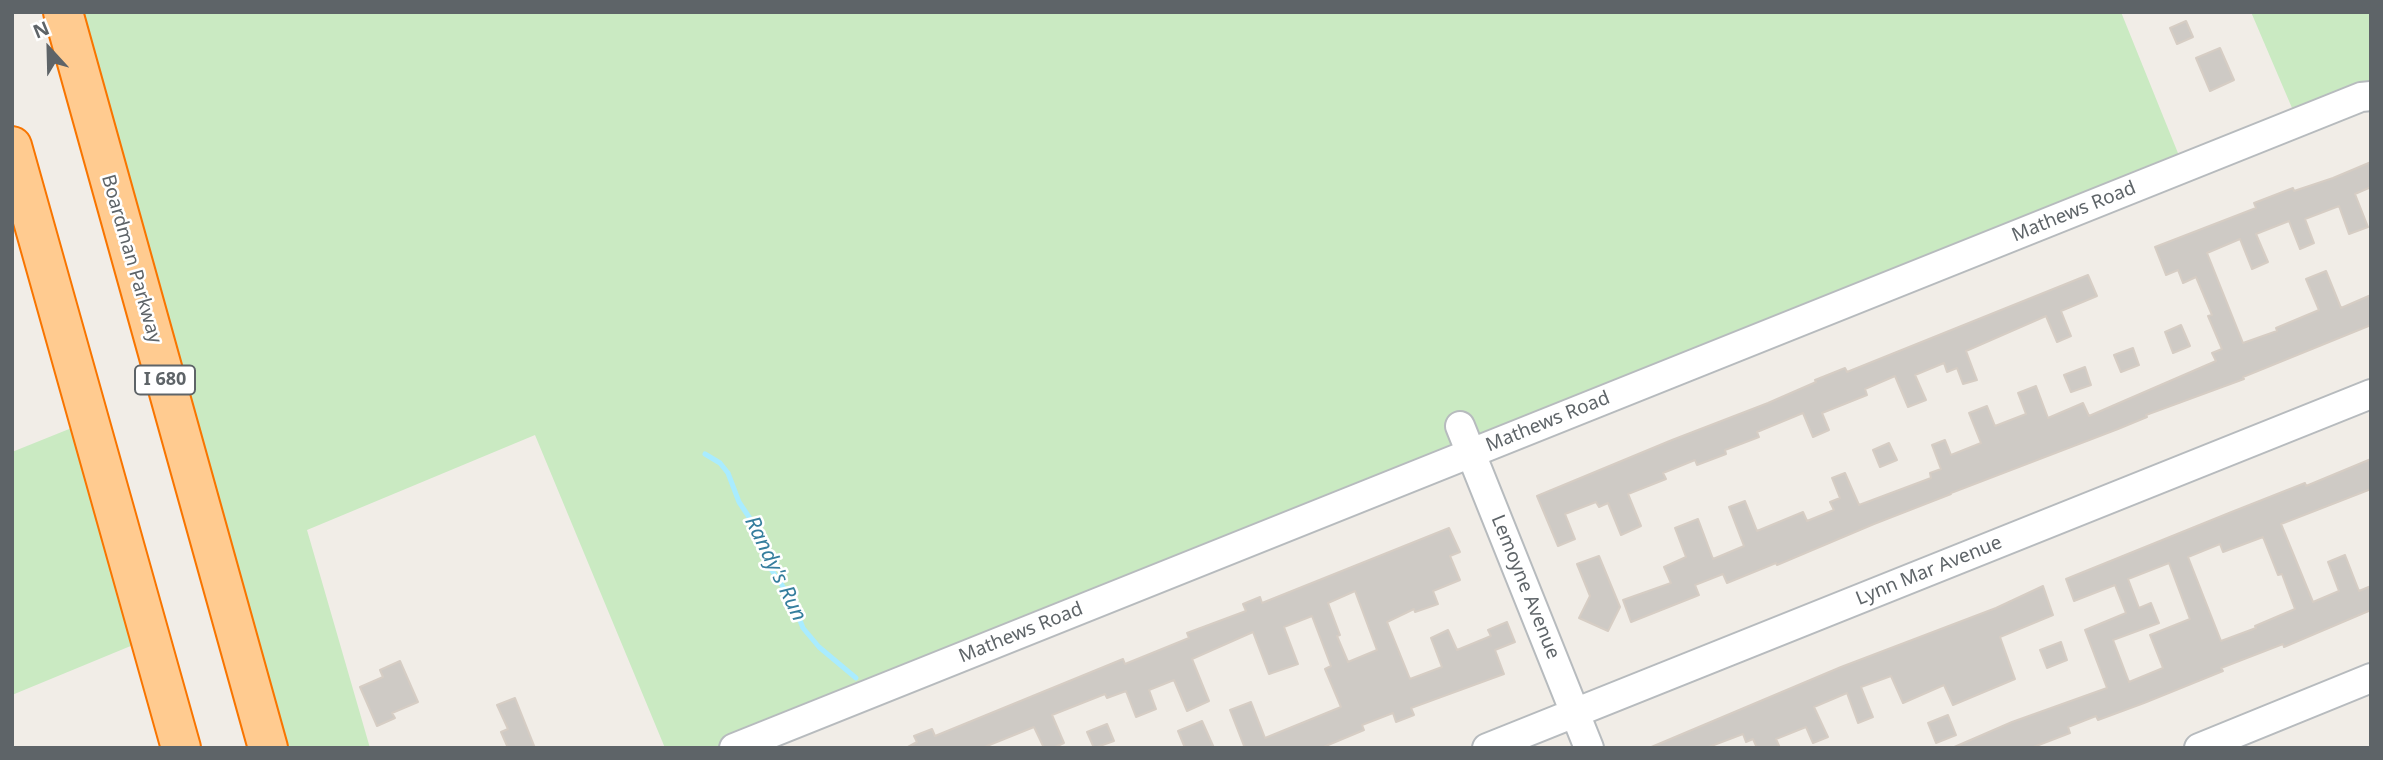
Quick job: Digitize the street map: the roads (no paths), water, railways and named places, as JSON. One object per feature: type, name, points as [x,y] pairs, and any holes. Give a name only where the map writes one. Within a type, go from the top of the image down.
[{"type":"highway","name":"Boardman Parkway","points":[[63,12],[268,748]]},
{"type":"highway","points":[[12,146],[180,748]]},
{"type":"street","name":"Mathews Road","points":[[734,748],[2368,94]]},
{"type":"street","name":"Lynn Mar Avenue","points":[[1486,748],[2371,394]]},
{"type":"street","name":"Lemoyne Avenue","points":[[1460,425],[1590,748]]},
{"type":"street","points":[[2199,748],[2371,678]]},
{"type":"waterway","name":"Randy's Run","points":[[705,454],[720,463],[728,473],[739,502],[757,529],[771,569],[792,600],[803,628],[819,647],[856,678]]}]
